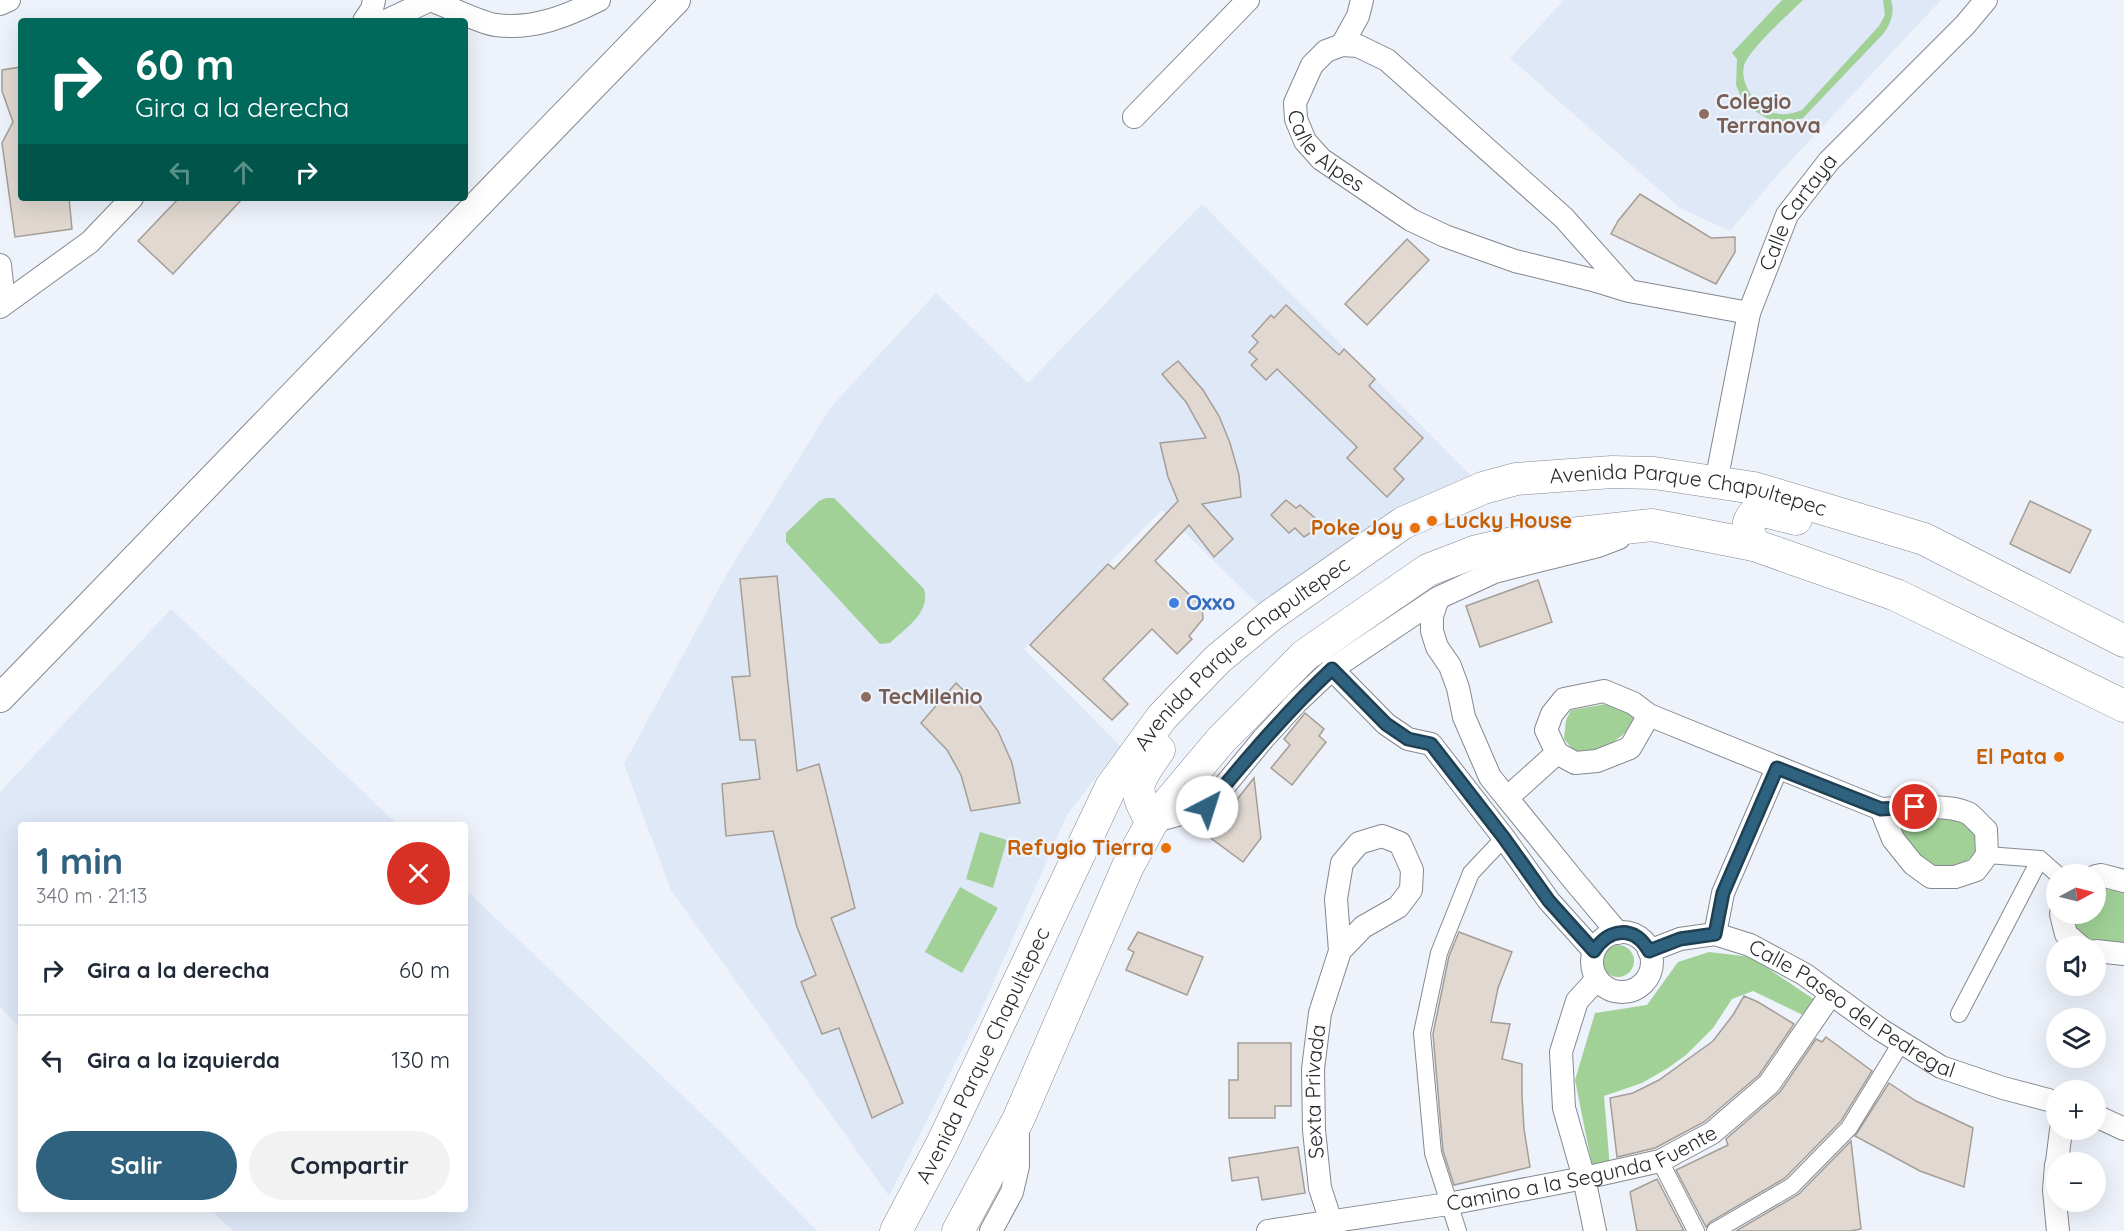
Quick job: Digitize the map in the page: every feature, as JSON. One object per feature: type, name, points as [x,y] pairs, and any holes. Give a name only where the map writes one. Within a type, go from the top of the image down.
[{"type":"main road","name":"Avenida Parque Chapultepec","points":[[896,1231],[941,1146],[1111,787],[1161,717],[1218,659],[1270,616],[1403,523],[1483,488],[1516,479],[1612,472],[1654,473],[1754,488],[1924,539],[2124,641]]},
{"type":"main road","points":[[1754,545],[1747,531],[1747,523],[1757,512],[1764,511],[1880,539],[1924,539]]},
{"type":"main road","name":"Avenida Parque Chapultepec","points":[[958,1231],[1018,1120],[1128,866],[1152,822],[1221,740],[1305,655],[1428,570],[1477,551],[1534,538],[1652,525],[1754,545],[1896,595],[2124,706]]},
{"type":"main road","points":[[1152,822],[1138,797],[1141,777],[1190,712],[1218,659]]},
{"type":"street","points":[[0,4],[9,0]]},
{"type":"street","points":[[366,18],[372,9],[374,0]]},
{"type":"street","points":[[392,18],[430,0],[494,25],[529,25],[567,16],[599,0]]},
{"type":"street","points":[[0,698],[676,0]]},
{"type":"street","points":[[1134,117],[1248,0]]},
{"type":"street","points":[[1362,0],[1358,16],[1342,45],[1358,46],[1387,60],[1564,218],[1629,291]]},
{"type":"street","name":"Calle Cartaya","points":[[1716,482],[1749,313],[1787,215],[1829,161],[1965,25],[1986,0]]},
{"type":"street","name":"Calle Alpes","points":[[1342,45],[1326,51],[1312,65],[1294,103],[1296,119],[1305,141],[1322,159],[1411,220],[1445,236],[1515,261],[1629,291],[1749,313]]},
{"type":"street","points":[[2,305],[90,242],[129,201]]},
{"type":"street","points":[[0,265],[2,305]]},
{"type":"street","points":[[1152,822],[1207,807],[1263,739],[1332,669],[1438,598],[1494,572],[1598,546],[1652,525]]},
{"type":"street","points":[[1438,598],[1432,616],[1432,631],[1437,647],[1450,666],[1458,688],[1464,717],[1490,777],[1618,933]]},
{"type":"street","points":[[1332,669],[1386,724],[1408,739],[1431,744],[1504,838],[1549,901],[1594,951]]},
{"type":"street","points":[[1649,715],[1630,748],[1597,761],[1575,763],[1557,753],[1546,730],[1552,714],[1564,699],[1604,691],[1633,703],[1649,715],[1881,809],[1915,807],[1968,813],[1986,830],[1987,855],[1976,870],[1954,877],[1932,877],[1913,864],[1893,839],[1881,809]]},
{"type":"street","points":[[1507,798],[1557,753]]},
{"type":"street","points":[[1715,934],[1723,893],[1777,768]]},
{"type":"street","points":[[1470,793],[1490,777]]},
{"type":"street","name":"Sexta Privada","points":[[1333,1226],[1320,1188],[1314,1130],[1313,1068],[1320,1013],[1340,951],[1336,899],[1342,863],[1359,843],[1382,837],[1400,843],[1412,870],[1411,890],[1398,907],[1363,927],[1340,951]]},
{"type":"street","points":[[1458,1231],[1432,1154],[1422,1033],[1439,953],[1471,873],[1504,838]]},
{"type":"street","points":[[1987,855],[2040,859],[2046,864]]},
{"type":"street","points":[[1959,1014],[2040,859]]},
{"type":"street","points":[[2106,876],[2124,881]]},
{"type":"street","points":[[1549,901],[1576,883]]},
{"type":"street","points":[[1628,933],[1637,936],[1649,951],[1652,963],[1649,975],[1641,985],[1630,991],[1618,992],[1606,988],[1597,979],[1593,970],[1594,951],[1608,936],[1628,933]]},
{"type":"street","name":"Calle Paseo del Pedregal","points":[[1649,951],[1680,939],[1715,934],[1750,945],[1804,974],[1901,1043],[1941,1067],[2003,1088],[2046,1099]]},
{"type":"street","points":[[2106,952],[2124,954]]},
{"type":"street","points":[[1595,1231],[1584,1178],[1564,1108],[1561,1052],[1578,1001],[1597,979]]},
{"type":"street","name":"Camino a la Segunda Fuente","points":[[1268,1231],[1333,1226],[1584,1178],[1660,1161],[1712,1133],[1769,1084],[1831,994]]},
{"type":"street","points":[[1715,1231],[1792,1186],[1849,1128],[1901,1043]]},
{"type":"street","points":[[991,1231],[1012,1192],[1018,1166],[1018,1120]]},
{"type":"street","points":[[2106,1121],[2124,1129]]},
{"type":"street","points":[[1660,1161],[1696,1231]]},
{"type":"street","points":[[2056,1212],[2058,1231]]},
{"type":"shaded area","name":"Colegio Terranova","points":[[1564,0],[1941,0],[1781,171],[1730,231],[1680,208],[1510,58]]},
{"type":"shaded area","name":"TecMilenio","points":[[1202,204],[1483,488],[1270,616],[1162,510],[1024,649],[1120,746],[1067,815],[980,1013],[889,1196],[671,890],[624,764],[728,572],[831,407],[936,293],[1028,383]]},
{"type":"shaded area","points":[[171,609],[395,822],[18,822],[18,1026],[0,1007],[0,792]]},
{"type":"shaded area","points":[[468,892],[726,1137],[817,1231],[233,1231],[213,1212],[468,1212]]},
{"type":"green space","points":[[1782,0],[1803,0],[1753,51],[1743,71],[1748,89],[1758,104],[1771,112],[1781,114],[1802,110],[1879,26],[1885,15],[1883,0],[1891,0],[1893,9],[1884,33],[1803,118],[1781,123],[1771,121],[1742,99],[1736,85],[1737,59],[1732,53]]},
{"type":"green space","points":[[834,498],[924,589],[924,605],[920,613],[890,643],[880,644],[786,542],[786,533],[819,501]]},
{"type":"green space","points":[[1606,704],[1631,711],[1638,720],[1610,744],[1595,750],[1575,752],[1564,739],[1566,720],[1571,710]]},
{"type":"green space","points":[[1943,815],[1964,823],[1978,839],[1974,855],[1954,870],[1935,872],[1911,848],[1894,821]]},
{"type":"green space","points":[[980,832],[1007,840],[993,888],[966,879]]},
{"type":"green space","points":[[2106,880],[2124,885],[2124,951],[2106,949],[2106,936],[2078,936],[2071,924],[2106,924]]},
{"type":"green space","points":[[960,887],[998,908],[962,973],[925,952]]},
{"type":"green space","points":[[1618,945],[1629,950],[1634,961],[1629,972],[1618,977],[1607,972],[1602,961],[1607,950]]},
{"type":"green space","points":[[1709,952],[1751,957],[1818,1002],[1809,1018],[1753,991],[1732,999],[1713,1028],[1686,1055],[1642,1083],[1604,1096],[1610,1168],[1593,1170],[1575,1080],[1595,1013],[1647,1005],[1678,962]]},
{"type":"building","points":[[18,67],[18,201],[69,201],[72,229],[15,237],[2,143],[13,122],[2,91],[2,70]]},
{"type":"building","points":[[1640,194],[1711,238],[1735,237],[1735,252],[1716,284],[1611,234],[1618,221]]},
{"type":"building","points":[[176,201],[240,201],[173,274],[138,241]]},
{"type":"building","points":[[1407,239],[1429,260],[1367,325],[1345,304]]},
{"type":"building","points":[[1286,305],[1339,355],[1344,349],[1375,379],[1369,386],[1423,438],[1394,469],[1404,479],[1387,497],[1347,458],[1357,447],[1277,369],[1266,380],[1251,365],[1257,359],[1249,352],[1258,342],[1252,336],[1271,315],[1274,318]]},
{"type":"building","points":[[1178,361],[1203,390],[1219,416],[1239,475],[1241,497],[1202,504],[1233,539],[1214,557],[1189,525],[1155,561],[1202,607],[1203,619],[1189,636],[1192,639],[1177,654],[1152,629],[1103,679],[1128,704],[1112,720],[1030,645],[1108,564],[1114,569],[1178,501],[1168,477],[1160,443],[1206,438],[1186,402],[1162,374]]},
{"type":"building","points":[[1286,500],[1296,508],[1300,505],[1323,525],[1304,537],[1295,528],[1289,533],[1271,515]]},
{"type":"building","points":[[2030,501],[2091,530],[2070,573],[2010,544]]},
{"type":"building","points":[[777,576],[797,771],[819,764],[855,908],[831,918],[903,1103],[872,1118],[839,1028],[822,1034],[801,982],[816,975],[797,927],[773,831],[726,836],[722,784],[760,779],[755,740],[740,740],[732,677],[750,676],[740,579]]},
{"type":"building","points":[[1538,580],[1552,622],[1480,647],[1466,606]]},
{"type":"building","points":[[956,683],[980,706],[998,731],[1012,763],[1020,803],[971,811],[961,775],[947,750],[921,723]]},
{"type":"building","points":[[1305,713],[1324,729],[1319,736],[1326,742],[1292,785],[1271,768],[1290,745],[1284,739]]},
{"type":"building","points":[[1254,778],[1261,838],[1243,862],[1208,836]]},
{"type":"building","points":[[1138,932],[1203,957],[1187,995],[1126,970],[1134,952],[1128,949]]},
{"type":"building","points":[[1459,932],[1512,952],[1498,988],[1491,1022],[1510,1024],[1502,1059],[1522,1064],[1524,1129],[1530,1167],[1454,1185],[1443,1151],[1433,1034],[1449,956]]},
{"type":"building","points":[[1744,996],[1794,1024],[1759,1075],[1704,1122],[1655,1148],[1617,1157],[1610,1098],[1633,1093],[1659,1080],[1713,1041]]},
{"type":"building","points":[[1826,1037],[1872,1071],[1841,1121],[1785,1178],[1710,1222],[1706,1227],[1676,1170],[1728,1145],[1726,1139],[1780,1092],[1816,1039],[1822,1042]]},
{"type":"building","points":[[1238,1043],[1291,1043],[1291,1106],[1275,1106],[1275,1118],[1229,1118],[1229,1080],[1238,1080]]},
{"type":"building","points":[[1889,1083],[1916,1101],[1973,1128],[1964,1187],[1920,1171],[1855,1136]]},
{"type":"building","points":[[1851,1141],[1861,1229],[1850,1231],[1736,1231],[1799,1194]]},
{"type":"building","points":[[1298,1147],[1305,1193],[1262,1200],[1258,1177],[1232,1181],[1229,1158]]},
{"type":"building","points":[[1657,1179],[1684,1231],[1637,1231],[1630,1192]]},
{"type":"place","name":"Colegio Terranova","points":[[1704,114]]},
{"type":"place","name":"Lucky House","points":[[1432,521]]},
{"type":"place","name":"Poke Joy","points":[[1415,528]]},
{"type":"place","name":"Oxxo","points":[[1174,603]]},
{"type":"place","name":"TecMilenio","points":[[866,697]]},
{"type":"place","name":"El Pata","points":[[2059,757]]},
{"type":"place","name":"Refugio Tierra","points":[[1166,848]]},
{"type":"route","points":[[1207,807],[1263,739],[1332,669],[1386,724],[1408,739],[1431,744],[1504,838],[1549,901],[1594,951],[1600,942],[1618,933],[1637,936],[1649,951],[1680,939],[1715,934],[1723,893],[1777,768],[1881,809],[1915,807]]}]
